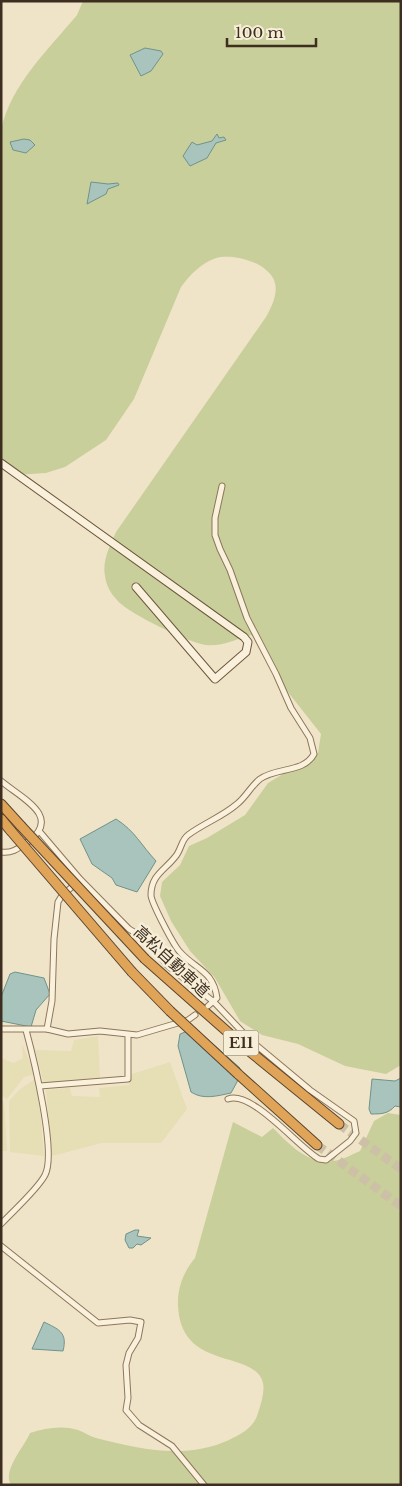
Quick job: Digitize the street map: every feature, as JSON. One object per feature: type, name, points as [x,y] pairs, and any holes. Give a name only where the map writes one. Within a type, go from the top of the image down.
[{"type":"highway","name":"高松自動車道","points":[[1,804],[145,959],[248,1050],[339,1124]]},
{"type":"highway","name":"高松自動車道","points":[[1,819],[132,972],[170,1012],[317,1144]]},
{"type":"street","points":[[1,463],[244,637],[248,642],[246,652],[215,679],[136,587]]},
{"type":"street","points":[[208,1006],[216,998],[215,988],[211,979],[179,952],[153,905],[151,894],[158,872],[175,858],[188,835],[227,812],[260,779],[272,773],[303,765],[310,761],[314,754],[310,738],[291,708],[247,618],[230,570],[217,542],[215,518],[222,486]]},
{"type":"street","points":[[1,782],[41,816],[43,824],[40,832],[15,851],[9,853],[1,852]]},
{"type":"street","points":[[40,832],[80,879],[129,929],[148,940],[167,965],[214,1002],[250,1040],[310,1090],[354,1121],[356,1133],[350,1141],[326,1160],[319,1159],[271,1118],[241,1098],[228,1099]]},
{"type":"street","points":[[47,1029],[52,1001],[54,939],[58,902],[80,879]]},
{"type":"street","points":[[1,1028],[47,1029],[68,1034],[100,1030],[128,1035],[145,1034],[188,1020],[196,1015]]},
{"type":"street","points":[[1,1224],[46,1174],[48,1152],[40,1086],[26,1030]]},
{"type":"street","points":[[40,1086],[128,1079],[128,1035]]},
{"type":"street","points":[[31,1048],[38,1047]]},
{"type":"street","points":[[1,1246],[98,1323],[130,1320],[141,1322],[138,1338],[129,1353],[126,1365],[126,1410],[139,1425],[172,1446],[204,1485]]},
{"type":"shaded area","points":[[98,1036],[100,1079],[44,1083],[35,1050],[71,1051],[74,1040]]},
{"type":"shaded area","points":[[22,1044],[35,1074],[24,1077],[7,1099],[1,1095],[1,1058],[14,1063],[23,1058]]},
{"type":"shaded area","points":[[170,1062],[187,1109],[161,1143],[102,1143],[52,1156],[46,1090],[70,1088],[72,1096],[100,1097],[99,1088],[129,1085],[132,1074]]},
{"type":"shaded area","points":[[35,1079],[44,1156],[10,1152],[9,1101],[19,1090]]},
{"type":"shaded area","points":[[1,1100],[4,1103],[7,1151],[1,1151]]},
{"type":"green space","points":[[83,1],[401,1],[401,1065],[386,1074],[345,1066],[298,1044],[262,1035],[240,1021],[215,978],[190,951],[171,921],[160,896],[162,882],[180,865],[189,846],[207,838],[245,815],[268,783],[318,753],[321,734],[280,682],[258,641],[251,635],[223,644],[206,645],[159,627],[123,606],[115,598],[106,583],[104,570],[109,548],[116,532],[266,317],[276,289],[270,274],[257,264],[240,258],[216,258],[201,266],[181,287],[134,399],[106,440],[65,467],[46,473],[16,475],[1,469],[1,130],[6,113],[22,83],[32,68],[77,15]]},
{"type":"green space","points":[[388,1113],[401,1115],[401,1485],[11,1485],[9,1473],[11,1466],[30,1433],[42,1430],[60,1427],[72,1428],[96,1438],[129,1446],[162,1451],[179,1451],[196,1450],[212,1446],[229,1440],[249,1428],[255,1421],[261,1404],[263,1383],[257,1373],[247,1366],[204,1350],[191,1341],[182,1327],[178,1306],[180,1286],[195,1258],[233,1122],[262,1137],[273,1128],[307,1157],[324,1162],[340,1160],[360,1151],[374,1121]]},
{"type":"water","points":[[145,48],[161,51],[163,54],[151,71],[141,76],[130,55]]},
{"type":"water","points":[[217,134],[219,138],[224,137],[226,140],[216,143],[207,158],[190,166],[183,156],[192,142],[197,145],[212,141]]},
{"type":"water","points":[[24,139],[30,140],[35,145],[26,153],[13,150],[10,142]]},
{"type":"water","points":[[91,182],[118,183],[119,185],[108,189],[106,194],[87,204]]},
{"type":"water","points":[[116,819],[133,833],[156,861],[137,892],[116,885],[112,878],[92,864],[80,839]]},
{"type":"water","points":[[15,972],[44,978],[50,994],[36,1010],[31,1027],[1,1021],[1,997],[10,974]]},
{"type":"water","points":[[195,1028],[240,1068],[237,1082],[231,1093],[205,1097],[191,1092],[178,1046],[180,1034]]},
{"type":"water","points":[[401,1078],[401,1107],[395,1106],[390,1111],[384,1113],[371,1114],[369,1109],[372,1079],[395,1081]]},
{"type":"water","points":[[139,1230],[137,1236],[151,1238],[141,1245],[137,1244],[133,1248],[129,1248],[125,1240],[126,1234]]},
{"type":"water","points":[[44,1322],[57,1329],[63,1335],[63,1351],[32,1349]]},
{"type":"tunnel","points":[[339,1124],[401,1169]]},
{"type":"tunnel","points":[[317,1145],[401,1206]]}]
